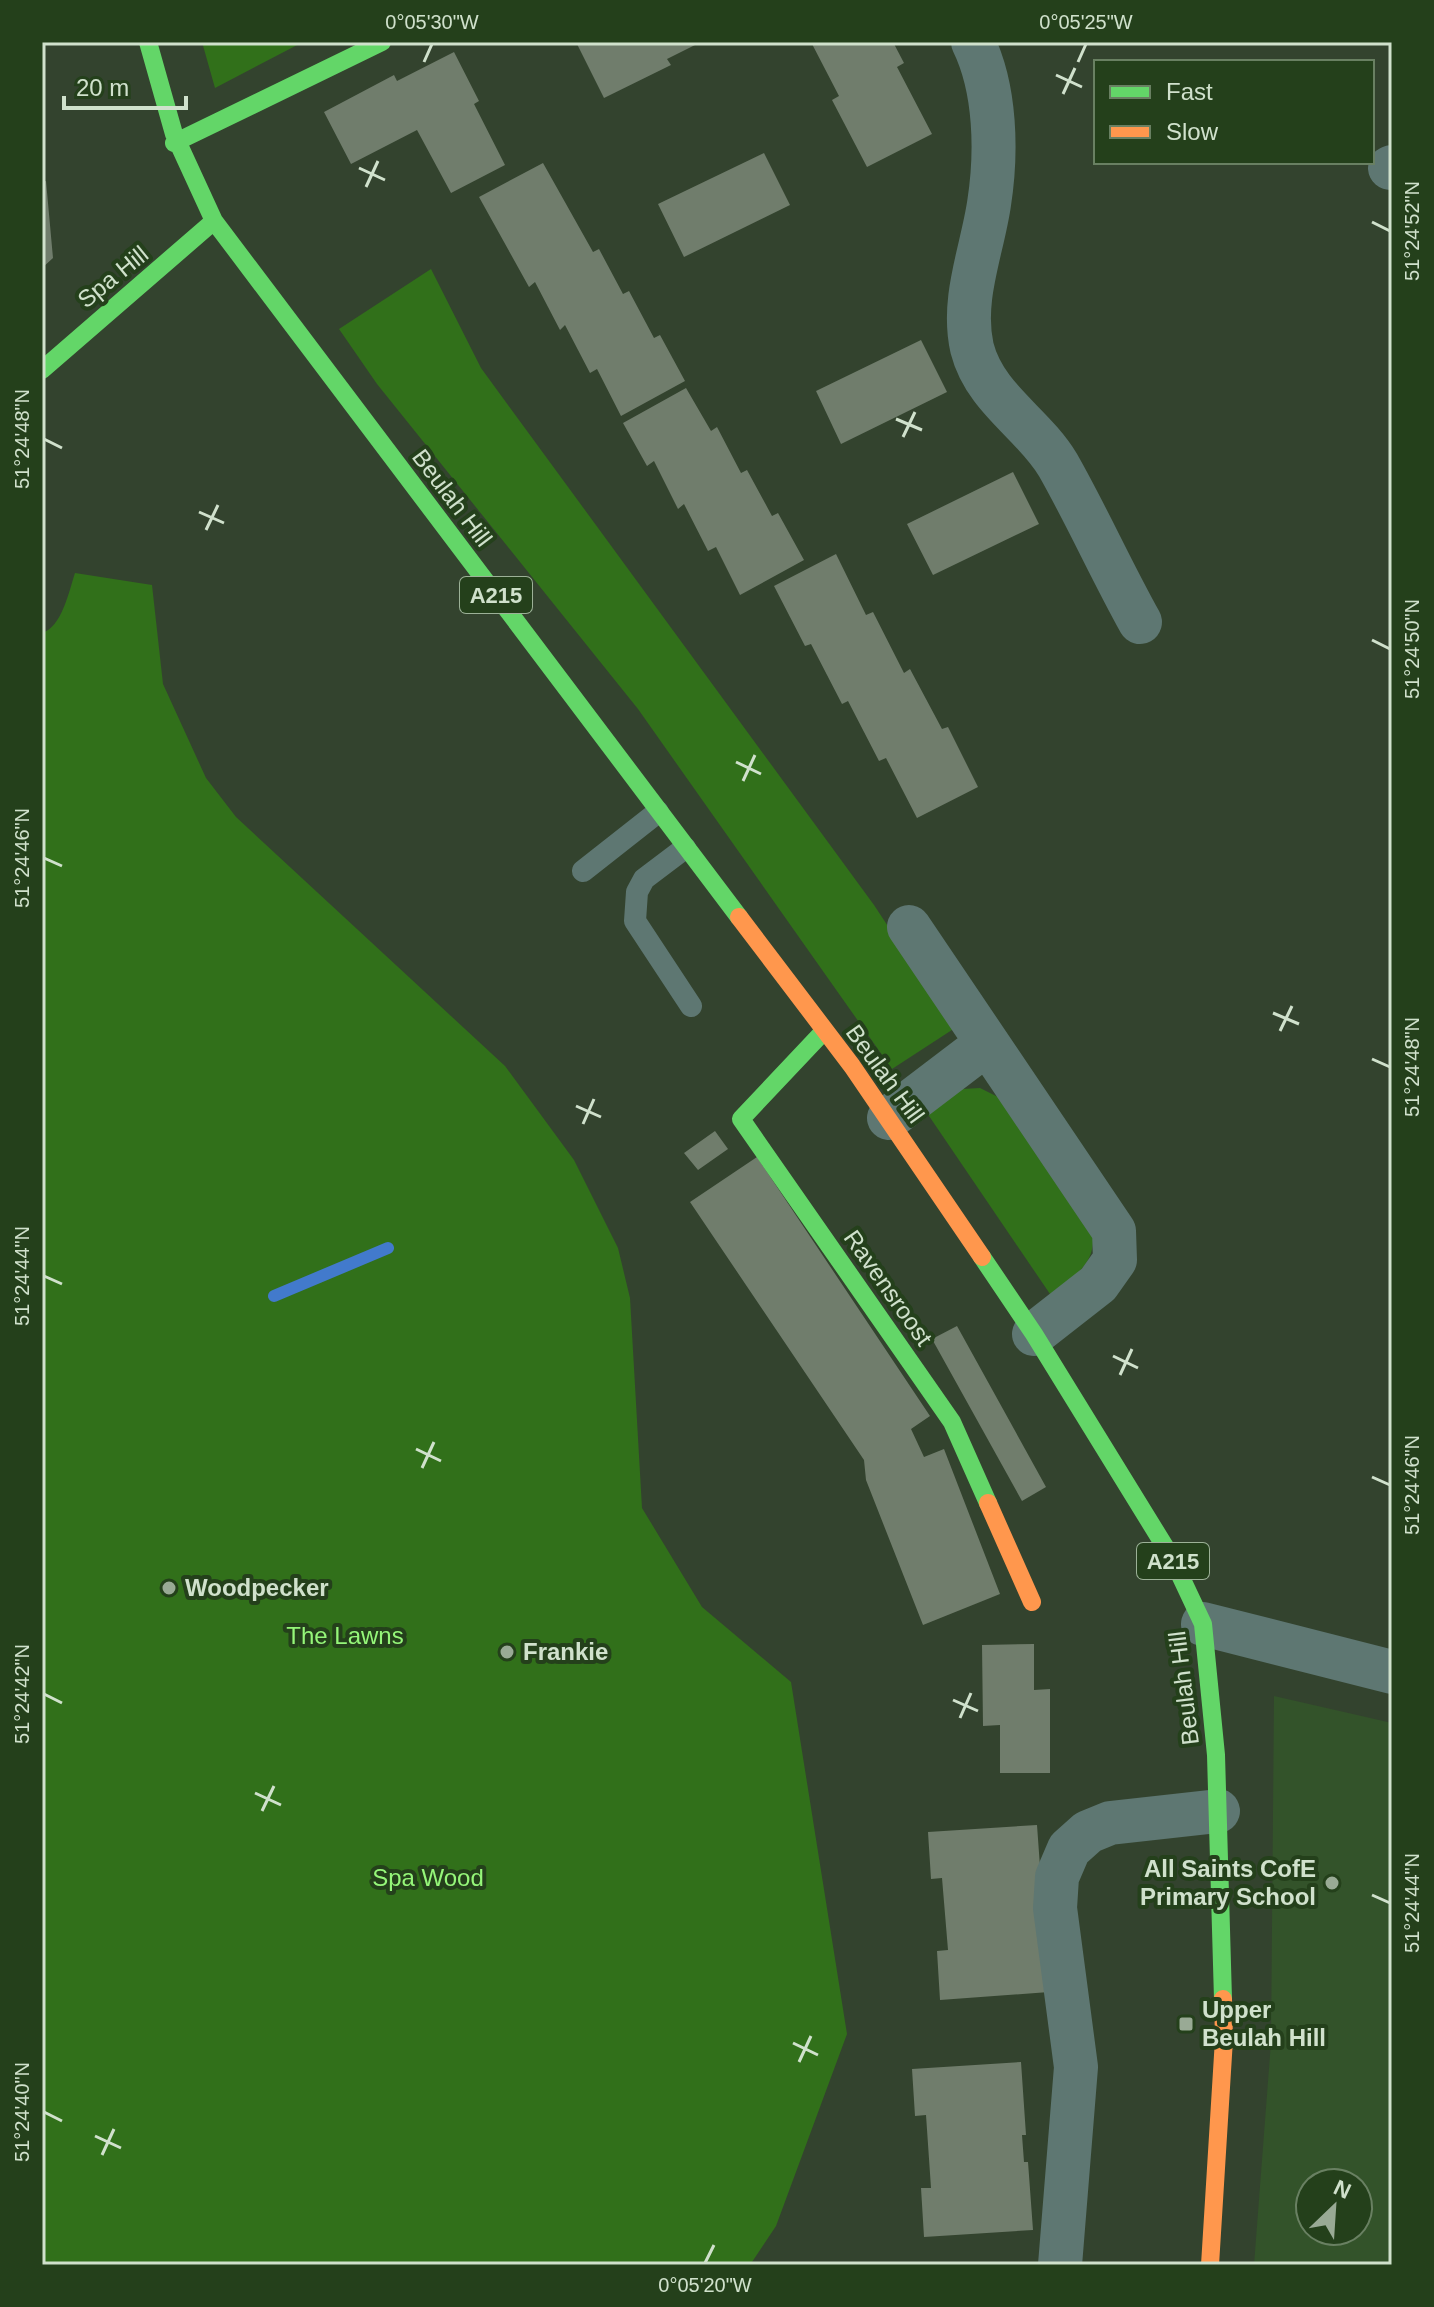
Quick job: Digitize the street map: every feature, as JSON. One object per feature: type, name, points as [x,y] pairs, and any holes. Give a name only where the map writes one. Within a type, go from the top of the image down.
[{"type":"main road","name":"Beulah Hill","points":[[148,42],[155,82],[174,143],[214,221],[889,1118],[1034,1334],[1172,1558],[1203,1624],[1218,1811],[1224,2039],[1210,2265]]},
{"type":"main road","points":[[174,143],[382,42]]},
{"type":"main road","name":"Spa Hill","points":[[42,370],[214,221]]},
{"type":"main road","name":"Ravensroost","points":[[824,1031],[741,1119],[952,1422],[1032,1602]]},
{"type":"street","points":[[973,42],[980,58],[993,128],[990,203],[971,281],[972,348],[995,395],[1056,462],[1140,622]]},
{"type":"street","points":[[909,927],[985,1045],[1114,1231],[1115,1260],[1098,1284],[1034,1334]]},
{"type":"street","points":[[889,1118],[985,1045]]},
{"type":"street","points":[[1203,1624],[1392,1672]]},
{"type":"street","points":[[1060,2265],[1076,2067],[1055,1908],[1057,1877],[1069,1849],[1088,1832],[1110,1823],[1218,1811]]},
{"type":"lane","points":[[583,871],[658,812]]},
{"type":"lane","points":[[685,848],[644,879],[637,892],[635,921],[691,1006]]},
{"type":"shaded area","name":"All Saints CofE Primary School","points":[[1274,1696],[1392,1723],[1392,2265],[1254,2265],[1271,2042]]},
{"type":"green space","points":[[202,42],[303,42],[215,88]]},
{"type":"green space","points":[[431,269],[481,368],[874,905],[955,1028],[892,1069],[638,709],[377,384],[339,329]]},
{"type":"green space","name":"Spa Wood","points":[[75,573],[152,585],[163,684],[206,778],[236,817],[505,1066],[574,1160],[618,1248],[630,1298],[642,1508],[702,1607],[791,1682],[847,2034],[776,2226],[750,2265],[42,2265],[42,633],[60,616]]},
{"type":"green space","points":[[980,1088],[1000,1098],[1093,1235],[1090,1255],[1081,1270],[1050,1294],[927,1113],[962,1089]]},
{"type":"building","points":[[576,42],[701,42],[667,59],[671,65],[604,98]]},
{"type":"building","points":[[811,42],[893,42],[904,63],[897,67],[932,134],[867,167],[832,100],[839,96]]},
{"type":"building","points":[[454,52],[479,101],[474,104],[505,165],[451,193],[417,130],[351,164],[324,112],[394,75],[397,81]]},
{"type":"building","points":[[764,153],[790,205],[684,257],[658,204]]},
{"type":"building","points":[[543,163],[593,252],[599,249],[623,294],[629,291],[654,338],[660,335],[685,381],[621,416],[597,369],[590,373],[565,325],[560,330],[535,282],[529,287],[479,197]]},
{"type":"building","points":[[46,181],[53,258],[42,268],[42,182]]},
{"type":"building","points":[[921,340],[947,392],[841,444],[816,391]]},
{"type":"building","points":[[686,388],[711,431],[717,427],[741,473],[747,470],[772,516],[778,513],[804,560],[740,595],[716,547],[708,551],[684,504],[678,509],[654,461],[647,466],[623,423]]},
{"type":"building","points":[[1013,472],[1039,524],[933,575],[907,524]]},
{"type":"building","points":[[836,554],[866,615],[873,612],[904,673],[910,669],[942,729],[948,727],[978,787],[917,818],[886,758],[879,761],[848,701],[842,704],[811,644],[805,646],[774,586]]},
{"type":"building","points":[[715,1131],[728,1149],[698,1170],[684,1153]]},
{"type":"building","points":[[757,1157],[930,1416],[911,1429],[924,1457],[944,1449],[1000,1594],[923,1625],[866,1480],[864,1460],[690,1202]]},
{"type":"building","points":[[957,1326],[1046,1487],[1022,1501],[932,1339]]},
{"type":"building","points":[[1034,1644],[1034,1690],[1050,1689],[1050,1773],[1000,1773],[1000,1725],[983,1726],[982,1645]]},
{"type":"building","points":[[1037,1825],[1049,1992],[940,2000],[937,1951],[948,1950],[942,1878],[931,1879],[928,1832]]},
{"type":"building","points":[[1021,2062],[1026,2135],[1022,2135],[1024,2162],[1028,2162],[1033,2230],[924,2237],[921,2188],[931,2188],[926,2115],[915,2116],[912,2069]]},
{"type":"waterway","points":[[274,1296],[388,1248]]},
{"type":"traffic: fast","points":[[148,42],[174,134],[214,221],[739,917]]},
{"type":"traffic: fast","points":[[174,143],[382,42]]},
{"type":"traffic: fast","points":[[42,370],[214,221]]},
{"type":"traffic: fast","points":[[824,1031],[741,1119],[952,1422],[988,1503]]},
{"type":"traffic: fast","points":[[982,1257],[1034,1334],[1172,1558],[1203,1624],[1216,1755],[1223,1999]]},
{"type":"traffic: slow","points":[[739,917],[852,1066],[982,1257]]},
{"type":"traffic: slow","points":[[988,1503],[1032,1602]]},
{"type":"traffic: slow","points":[[1210,2265],[1224,2039],[1223,1999]]},
{"type":"place","name":"Woodpecker","points":[[169,1588]]},
{"type":"place","name":"Frankie","points":[[507,1652]]},
{"type":"place","name":"All Saints CofE Primary School","points":[[1332,1883]]},
{"type":"place","name":"Upper Beulah Hill","points":[[1186,2024]]},
{"type":"park label","name":"The Lawns","points":[[345,1636]]}]
